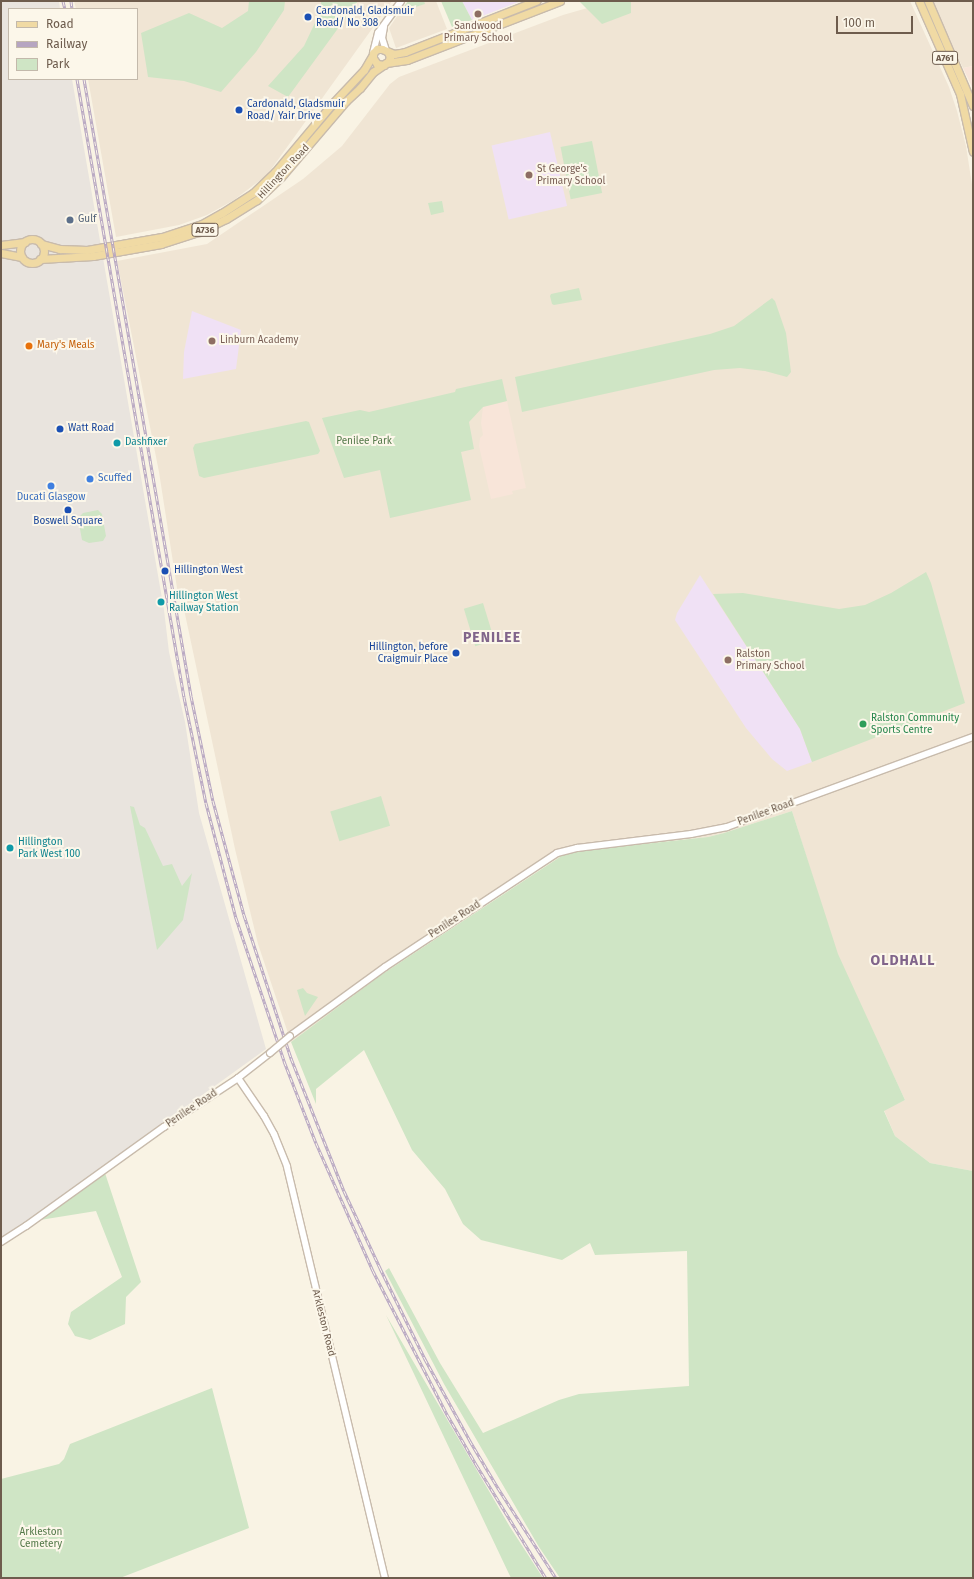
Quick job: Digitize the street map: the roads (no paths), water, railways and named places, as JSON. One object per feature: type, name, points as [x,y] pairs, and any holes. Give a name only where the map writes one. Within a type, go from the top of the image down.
[{"type":"main road","points":[[536,1],[405,52],[377,49],[373,54],[376,63],[385,64],[407,60],[560,1]]},
{"type":"main road","name":"A761","points":[[918,1],[953,78],[966,116],[973,152]]},
{"type":"main road","name":"A761","points":[[928,1],[973,106]]},
{"type":"main road","points":[[385,64],[390,57],[387,51]]},
{"type":"main road","name":"Hillington Road","points":[[41,244],[60,249],[87,250],[162,237],[200,224],[222,214],[252,193],[275,172],[333,103],[364,70],[373,54]]},
{"type":"main road","name":"Hillington Road","points":[[40,259],[93,256],[161,244],[199,232],[226,219],[257,200],[281,177],[346,101],[360,88],[373,72],[385,64]]},
{"type":"main road","points":[[953,78],[960,75]]},
{"type":"main road","points":[[1,245],[34,240],[41,244],[44,250],[40,259],[30,262],[22,257],[1,252]]},
{"type":"main road","points":[[22,257],[21,247],[25,242]]},
{"type":"street","points":[[373,54],[376,38],[401,1]]},
{"type":"street","points":[[384,25],[382,38],[387,51]]},
{"type":"street","name":"Penilee Road","points":[[1,1242],[26,1226],[164,1127],[238,1078],[290,1036],[385,967],[558,853],[577,848],[691,834],[727,827],[973,737]]},
{"type":"street","name":"Arkleston Road","points":[[238,1078],[256,1103],[274,1134],[287,1167],[385,1578]]},
{"type":"railway","points":[[63,1],[65,8]]},
{"type":"railway","points":[[71,1],[72,8]]},
{"type":"railway","points":[[77,80],[184,697],[206,803],[236,918],[284,1061],[316,1143],[373,1271],[448,1416],[546,1578]]},
{"type":"railway","points":[[84,80],[191,696],[213,801],[244,915],[291,1058],[344,1191],[380,1268],[425,1359],[470,1441],[498,1488],[556,1578]]},
{"type":"place","name":"Sandwood Primary School","points":[[478,14]]},
{"type":"place","name":"Cardonald, Gladsmuir Road/ No 308","points":[[308,17]]},
{"type":"place","name":"Cardonald, Gladsmuir Road/ Yair Drive","points":[[239,110]]},
{"type":"place","name":"St George's Primary School","points":[[529,175]]},
{"type":"place","name":"Gulf","points":[[70,220]]},
{"type":"place","name":"Linburn Academy","points":[[212,341]]},
{"type":"place","name":"Mary's Meals","points":[[29,346]]},
{"type":"place","name":"Watt Road","points":[[60,429]]},
{"type":"place","name":"Dashfixer","points":[[117,443]]},
{"type":"place","name":"Scuffed","points":[[90,479]]},
{"type":"place","name":"Ducati Glasgow","points":[[51,486]]},
{"type":"place","name":"Boswell Square","points":[[68,510]]},
{"type":"place","name":"Hillington West","points":[[165,571]]},
{"type":"place","name":"Hillington West Railway Station","points":[[161,602]]},
{"type":"place","name":"Hillington, before Craigmuir Place","points":[[456,653]]},
{"type":"place","name":"Ralston Primary School","points":[[728,660]]},
{"type":"place","name":"Ralston Community Sports Centre","points":[[863,724]]},
{"type":"place","name":"Hillington Park West 100","points":[[10,848]]},
{"type":"district","name":"PENILEE","points":[[492,638]]},
{"type":"district","name":"OLDHALL","points":[[903,961]]},
{"type":"park label","name":"Penilee Park","points":[[364,442]]},
{"type":"park label","name":"Arkleston Cemetery","points":[[41,1538]]}]
